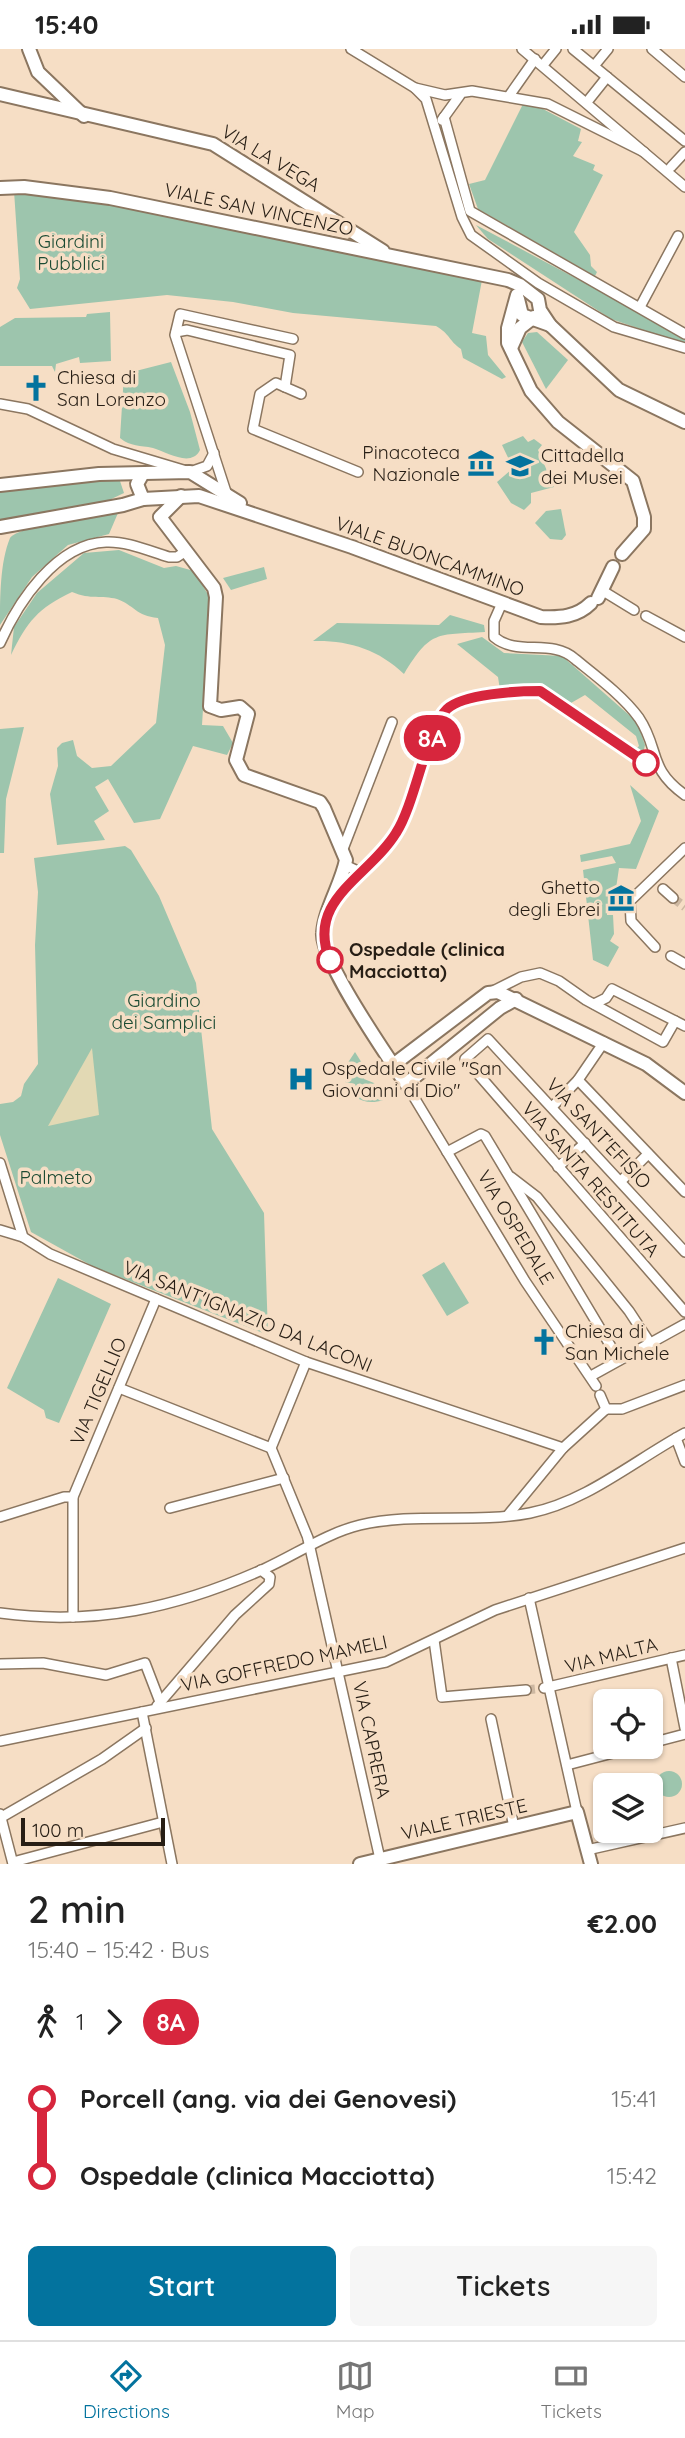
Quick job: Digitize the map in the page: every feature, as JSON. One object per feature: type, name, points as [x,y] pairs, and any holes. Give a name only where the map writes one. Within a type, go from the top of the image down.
[{"type":"street","points":[[29,49],[38,72],[84,116]]},
{"type":"street","points":[[351,49],[415,88],[426,99],[462,217],[471,235],[538,283],[614,327],[685,348]]},
{"type":"street","points":[[522,49],[685,187]]},
{"type":"street","points":[[509,96],[539,62],[556,49]]},
{"type":"street","points":[[573,49],[685,141]]},
{"type":"street","points":[[594,66],[608,49]]},
{"type":"street","points":[[652,49],[685,77]]},
{"type":"street","points":[[587,102],[607,77]]},
{"type":"street","points":[[44,105],[53,86]]},
{"type":"street","points":[[415,88],[438,94],[460,95],[472,91],[548,104],[644,152]]},
{"type":"street","name":"VIA LA VEGA","points":[[0,94],[84,116],[187,135],[213,144],[389,255]]},
{"type":"street","points":[[437,131],[460,95]]},
{"type":"street","points":[[444,117],[470,211],[685,334]]},
{"type":"street","points":[[671,167],[685,152]]},
{"type":"street","name":"VIALE SAN VINCENZO","points":[[0,188],[24,187],[110,198],[508,280],[534,296]]},
{"type":"street","points":[[342,246],[352,230]]},
{"type":"street","points":[[640,307],[678,236]]},
{"type":"street","points":[[508,280],[520,312],[541,319],[625,395],[685,422]]},
{"type":"street","points":[[534,296],[538,283]]},
{"type":"street","points":[[516,302],[534,296]]},
{"type":"street","points":[[534,296],[540,303],[541,319]]},
{"type":"street","points":[[516,302],[508,328],[511,348],[531,391],[544,410],[633,481],[644,517],[644,529],[622,554]]},
{"type":"street","points":[[227,495],[176,332],[180,314],[293,339]]},
{"type":"street","points":[[511,348],[516,334],[541,319]]},
{"type":"street","points":[[176,332],[187,330],[290,355],[285,387]]},
{"type":"street","points":[[301,394],[276,383],[260,394],[253,429],[358,472]]},
{"type":"street","points":[[0,404],[27,409],[113,449],[190,472]]},
{"type":"street","points":[[0,485],[99,474],[190,472],[207,466],[214,453]]},
{"type":"street","points":[[143,499],[137,484],[147,460]]},
{"type":"street","name":"VIALE BUONCAMMINO","points":[[190,472],[255,513]]},
{"type":"street","points":[[200,496],[214,487],[220,473]]},
{"type":"street","points":[[181,496],[160,517],[216,597],[210,706],[221,710],[240,707],[248,713],[237,750],[238,768],[244,775],[313,799],[324,808],[343,849],[345,865],[324,927],[323,943],[336,971],[406,1084],[500,1008],[516,999]]},
{"type":"street","name":"VIALE BUONCAMMINO","points":[[0,527],[120,506],[143,499],[200,496],[255,513],[502,603],[552,618],[563,618],[584,610],[597,597]]},
{"type":"street","points":[[0,643],[28,594],[51,569],[78,548],[108,542],[169,558],[177,558],[186,551]]},
{"type":"street","points":[[613,567],[597,597],[634,610]]},
{"type":"street","points":[[502,603],[492,631],[494,637],[505,644],[559,648],[573,657],[635,713],[643,725],[652,755],[674,787],[685,795]]},
{"type":"street","points":[[646,617],[684,639]]},
{"type":"street","points":[[343,849],[392,722]]},
{"type":"street","points":[[655,947],[631,922],[630,901],[685,848]]},
{"type":"street","points":[[331,903],[362,873],[345,865]]},
{"type":"street","points":[[663,889],[673,898]]},
{"type":"street","points":[[671,956],[685,964]]},
{"type":"street","points":[[393,1065],[488,993],[521,977],[540,973],[559,981],[594,1005],[663,1042],[675,1021]]},
{"type":"street","points":[[594,1005],[606,998],[612,989],[685,1026]]},
{"type":"street","points":[[488,993],[498,992],[516,999],[604,1042],[660,1072],[685,1093]]},
{"type":"street","name":"VIA SANT'EFISIO","points":[[488,1039],[685,1252]]},
{"type":"street","name":"VIA SANTA RESTITUTA","points":[[488,1039],[466,1059],[685,1312]]},
{"type":"street","points":[[552,1107],[578,1080],[604,1042]]},
{"type":"street","points":[[578,1080],[685,1192]]},
{"type":"street","name":"VIA OSPEDALE","points":[[406,1084],[525,1281],[591,1376],[606,1409]]},
{"type":"street","points":[[447,1151],[481,1134],[485,1136],[619,1360]]},
{"type":"street","points":[[558,1167],[585,1143]]},
{"type":"street","points":[[621,1181],[648,1154]]},
{"type":"street","points":[[0,1163],[23,1237]]},
{"type":"street","points":[[509,1176],[537,1197],[629,1311],[650,1343]]},
{"type":"street","points":[[0,1228],[15,1218]]},
{"type":"street","name":"VIA SANT'IGNAZIO DA LACONI","points":[[0,1228],[23,1237],[50,1254],[306,1362],[563,1448]]},
{"type":"street","name":"VIA TIGELLIO","points":[[73,1617],[73,1497],[156,1299]]},
{"type":"street","points":[[591,1376],[685,1324]]},
{"type":"street","points":[[119,1388],[271,1448],[306,1362]]},
{"type":"street","points":[[508,1515],[563,1448],[606,1409],[622,1409],[685,1385]]},
{"type":"street","points":[[0,1613],[73,1617],[124,1615],[206,1591],[261,1570],[309,1541],[358,1525],[391,1520],[460,1519],[533,1513],[564,1503],[680,1435],[685,1462]]},
{"type":"street","name":"VIA CAPRERA","points":[[271,1448],[309,1541],[380,1859]]},
{"type":"street","points":[[170,1509],[284,1478]]},
{"type":"street","points":[[0,1517],[73,1497]]},
{"type":"street","name":"VIA GOFFREDO MAMELI","points":[[0,1741],[142,1712],[157,1706],[338,1669],[386,1662],[477,1617],[685,1548]]},
{"type":"street","points":[[157,1706],[235,1615],[269,1584],[270,1577],[261,1570]]},
{"type":"street","points":[[528,1598],[547,1688],[591,1864]]},
{"type":"street","points":[[434,1640],[442,1697],[527,1690]]},
{"type":"street","name":"VIA MALTA","points":[[547,1688],[685,1655]]},
{"type":"street","points":[[671,1658],[685,1728]]},
{"type":"street","points":[[0,1664],[43,1663],[106,1675],[145,1663],[157,1706]]},
{"type":"street","points":[[142,1712],[172,1864]]},
{"type":"street","points":[[491,1719],[514,1827]]},
{"type":"street","points":[[146,1728],[102,1759],[0,1816],[13,1863],[163,1822]]},
{"type":"street","points":[[663,1740],[685,1734]]},
{"type":"street","points":[[567,1765],[593,1758]]},
{"type":"street","name":"VIALE TRIESTE","points":[[360,1864],[577,1812]]},
{"type":"street","points":[[587,1850],[685,1828]]},
{"type":"green space","points":[[523,104],[543,109],[581,129],[578,141],[582,142],[573,156],[595,165],[593,170],[603,175],[574,232],[590,255],[591,266],[597,272],[595,276],[478,209],[469,184],[485,180]]},
{"type":"green space","name":"Giardini Pubblici","points":[[14,191],[107,202],[482,280],[472,333],[486,336],[488,355],[506,377],[502,379],[463,358],[461,349],[436,326],[293,313],[233,302],[167,295],[30,309],[17,288],[20,279]]},
{"type":"green space","points":[[476,225],[660,323],[685,339],[685,344],[611,319],[488,239]]},
{"type":"green space","points":[[110,312],[111,361],[80,363],[79,357],[56,364],[55,372],[52,366],[0,366],[0,327],[15,318],[86,317],[87,314]]},
{"type":"green space","points":[[537,332],[568,360],[546,389],[522,342],[528,333]]},
{"type":"green space","points":[[171,362],[190,412],[200,450],[191,458],[178,457],[120,438],[124,374]]},
{"type":"green space","points":[[523,436],[528,442],[534,439],[542,445],[538,450],[554,487],[531,493],[531,503],[524,510],[511,503],[497,482],[513,468],[502,445]]},
{"type":"green space","points":[[95,477],[119,478],[124,493],[105,502],[0,520],[0,490]]},
{"type":"green space","points":[[561,509],[566,535],[562,540],[550,539],[535,523],[546,511]]},
{"type":"green space","points":[[110,512],[118,513],[109,534],[68,545],[32,577],[0,625],[2,569],[10,538],[27,529]]},
{"type":"green space","points":[[119,550],[164,568],[176,566],[194,571],[210,598],[202,725],[223,726],[233,743],[227,755],[193,746],[160,819],[134,823],[108,779],[95,787],[109,811],[94,821],[105,840],[57,845],[50,794],[58,766],[57,748],[62,743],[73,740],[77,756],[92,768],[111,766],[156,723],[165,645],[158,618],[140,613],[117,599],[72,592],[50,604],[35,617],[22,633],[11,655],[14,627],[37,593],[84,553]]},
{"type":"green space","points":[[264,567],[267,579],[231,590],[223,578]]},
{"type":"green space","points":[[450,615],[484,625],[485,632],[436,638],[421,649],[404,674],[384,658],[362,648],[338,642],[313,641],[337,623],[439,625]]},
{"type":"green space","points":[[482,637],[504,653],[562,656],[637,722],[645,745],[643,754],[634,751],[639,746],[636,736],[585,695],[571,703],[552,691],[537,686],[500,690],[498,677],[457,644]]},
{"type":"green space","points":[[24,727],[6,799],[4,853],[0,853],[0,729]]},
{"type":"green space","points":[[630,785],[659,811],[636,869],[619,868],[613,909],[607,910],[607,915],[613,915],[614,934],[610,941],[619,947],[608,967],[593,960],[583,870],[616,863],[612,856],[581,862],[580,855],[630,844],[641,821]]},
{"type":"green space","points":[[125,846],[131,850],[159,896],[196,983],[212,1129],[264,1213],[268,1335],[94,1267],[31,1232],[0,1135],[0,1104],[13,1102],[21,1096],[24,1084],[38,1064],[35,945],[38,892],[34,858]]},
{"type":"green space","points":[[355,1052],[365,1068],[364,1079],[374,1083],[383,1100],[368,1102],[353,1096],[355,1084],[345,1082],[345,1067]]},
{"type":"green space","points":[[444,1262],[469,1303],[447,1316],[422,1275]]},
{"type":"green space","points":[[58,1278],[111,1304],[59,1423],[46,1418],[44,1410],[7,1388]]},
{"type":"green space","points":[[674,1772],[681,1779],[678,1793],[669,1797],[663,1795],[663,1773]]},
{"type":"sand","points":[[92,1048],[99,1115],[48,1126]]},
{"type":"tunnel","points":[[673,898],[685,907]]},
{"type":"tunnel","points":[[526,1690],[544,1688]]},
{"type":"bus line","name":"8A","points":[[330,960],[322,935],[331,903],[391,842],[413,800],[426,753],[442,715],[456,703],[465,699],[540,691],[641,763],[646,763]]},
{"type":"place","name":"Chiesa di San Lorenzo","points":[[36,388]]},
{"type":"place","name":"Pinacoteca Nazionale","points":[[481,463]]},
{"type":"place","name":"Cittadella dei Musei","points":[[520,466]]},
{"type":"place","name":"Ghetto degli Ebrei","points":[[621,898]]},
{"type":"place","name":"Ospedale (clinica Macciotta)","points":[[330,960]]},
{"type":"place","name":"Ospedale Civile \"San Giovanni di Dio\"","points":[[301,1079]]},
{"type":"place","name":"Chiesa di San Michele","points":[[544,1342]]},
{"type":"park label","name":"Giardino dei Samplici","points":[[164,1011]]},
{"type":"park label","name":"Palmeto","points":[[56,1177]]}]
